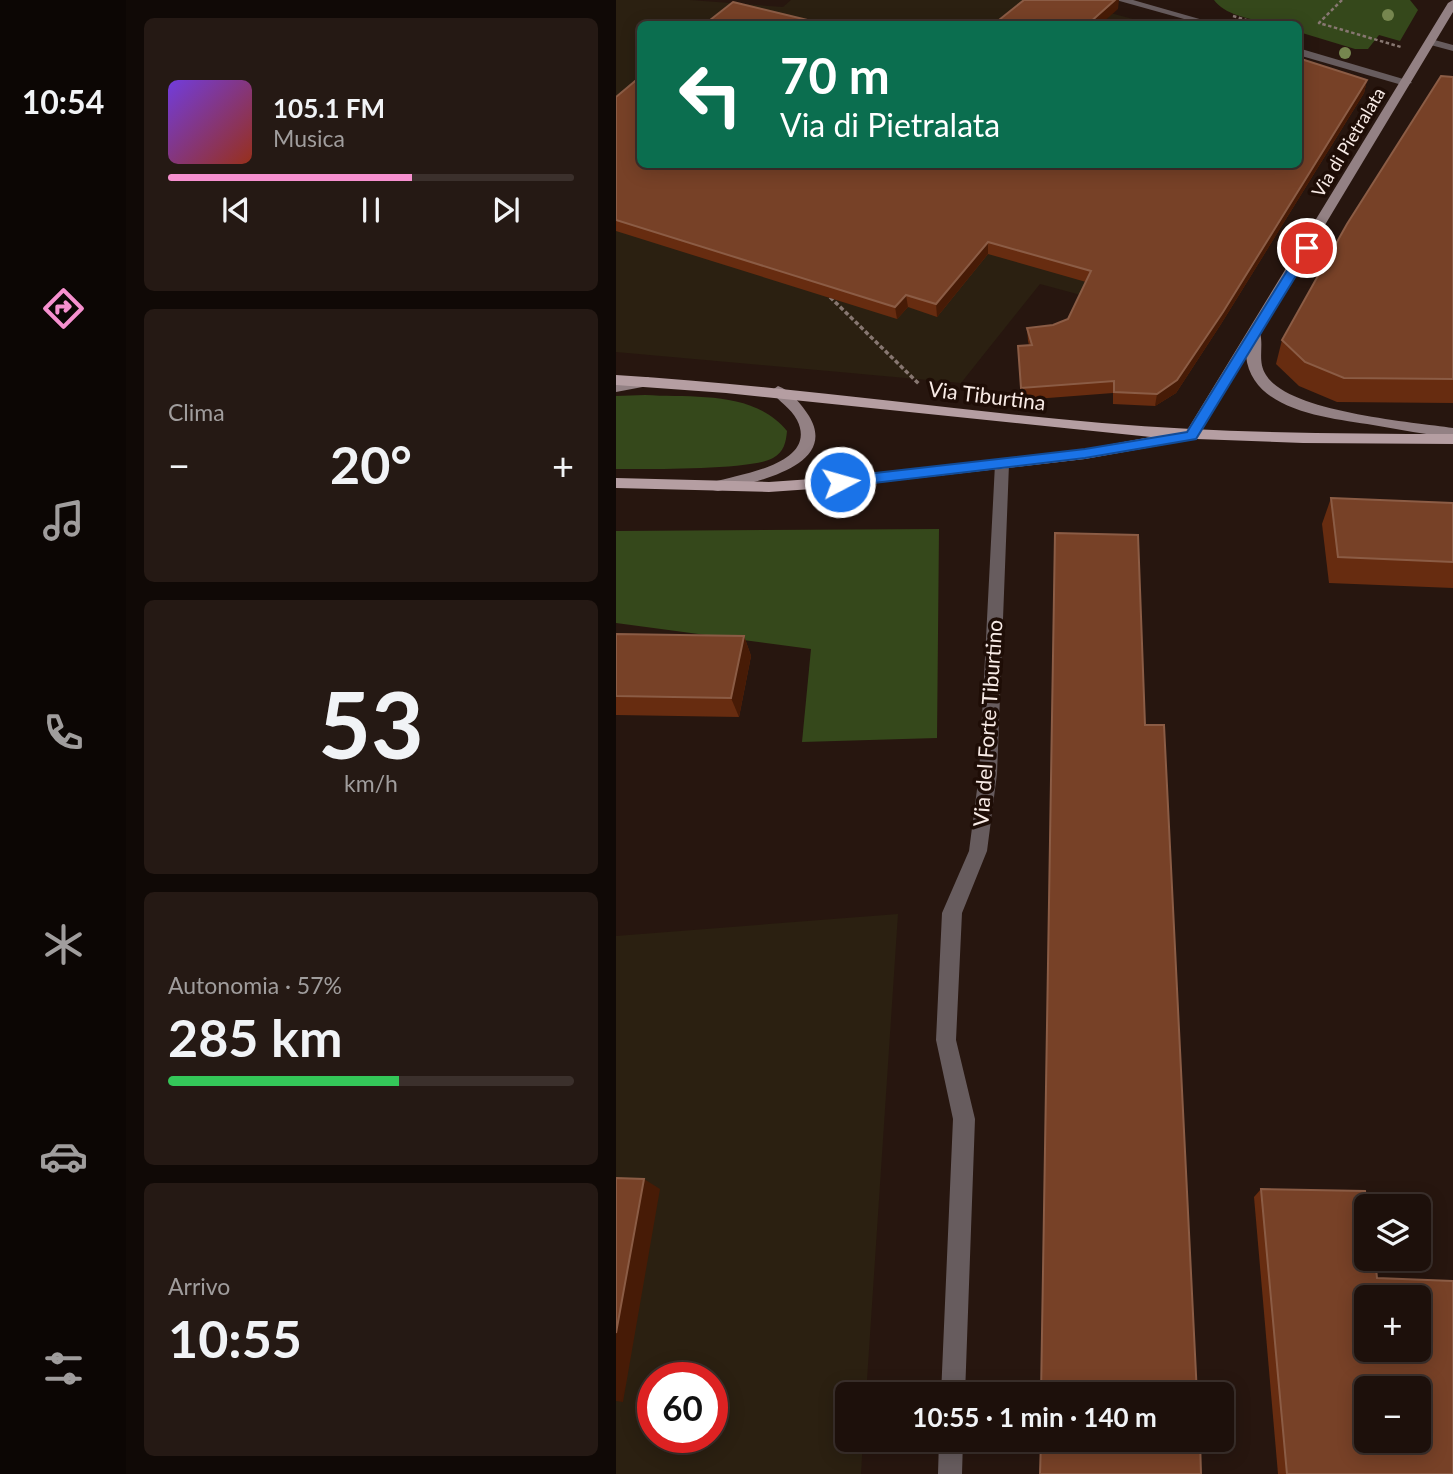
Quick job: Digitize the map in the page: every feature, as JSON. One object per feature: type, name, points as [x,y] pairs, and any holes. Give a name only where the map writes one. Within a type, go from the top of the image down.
[{"type":"main road","name":"Via Tiburtina","points":[[616,380],[778,391],[1054,424],[1191,436],[1273,439],[1453,436]]},
{"type":"main road","name":"Via Tiburtina","points":[[616,483],[769,487],[840,482],[1085,454],[1191,436]]},
{"type":"street","points":[[1121,0],[1201,21]]},
{"type":"street","name":"Via di Pietralata","points":[[1191,436],[1451,11]]},
{"type":"street","points":[[1431,42],[1453,48]]},
{"type":"street","name":"Via di Pietralata","points":[[1302,52],[1406,83]]},
{"type":"street","points":[[1257,330],[1252,354],[1256,368],[1265,383],[1292,403],[1323,412],[1453,436]]},
{"type":"street","name":"Via Tiburtina","points":[[616,387],[648,382]]},
{"type":"street","name":"Via Tiburtina","points":[[718,486],[766,474],[786,466],[802,453],[808,438],[808,429],[804,419],[778,391]]},
{"type":"street","name":"Via del Forte Tiburtino","points":[[954,1382],[964,1119],[946,1040],[952,913],[978,851],[988,774],[1002,464]]},
{"type":"street","points":[[950,1474],[951,1452]]},
{"type":"path","points":[[1342,0],[1319,23],[1401,47]]},
{"type":"path","points":[[830,297],[910,376]]},
{"type":"shaded area","points":[[616,0],[690,0],[783,7],[791,0],[1061,0],[1141,21],[637,21],[637,168],[1301,168],[1214,331],[1040,284],[961,383],[616,352]]},
{"type":"shaded area","points":[[1349,78],[1302,166],[1302,157]]},
{"type":"shaded area","points":[[898,914],[867,1382],[835,1382],[835,1452],[862,1452],[861,1474],[616,1474],[616,936]]},
{"type":"green space","points":[[1214,0],[1410,0],[1418,10],[1400,41],[1379,35],[1368,49],[1355,49],[1302,33],[1302,21],[1261,21],[1221,7]]},
{"type":"green space","points":[[616,396],[721,399],[758,408],[787,431],[785,443],[780,453],[773,458],[744,465],[616,469]]},
{"type":"green space","points":[[939,529],[937,738],[802,742],[811,649],[616,623],[616,531]]},
{"type":"building","points":[[1024,0],[1115,0],[1091,21],[998,21]]},
{"type":"building","points":[[733,2],[812,21],[709,21]]},
{"type":"building","points":[[1302,59],[1367,80],[1223,312],[1177,380],[1157,394],[1114,392],[1114,381],[1021,388],[1018,346],[1032,345],[1027,328],[1053,325],[1068,319],[1091,271],[988,242],[936,304],[906,295],[895,307],[616,220],[616,97],[637,80],[637,168],[1302,168]]},
{"type":"building","points":[[1441,76],[1453,77],[1453,379],[1344,378],[1305,362],[1282,340],[1347,224]]},
{"type":"building","points":[[1331,498],[1453,503],[1453,562],[1338,557]]},
{"type":"building","points":[[1055,533],[1138,535],[1145,725],[1164,725],[1196,1382],[1041,1382]]},
{"type":"building","points":[[616,634],[744,636],[731,698],[616,696]]},
{"type":"building","points":[[616,1178],[644,1179],[616,1333]]},
{"type":"building","points":[[1261,1189],[1365,1191],[1365,1194],[1354,1194],[1354,1271],[1376,1271],[1377,1278],[1453,1281],[1453,1474],[1287,1474]]},
{"type":"building","points":[[1041,1452],[1200,1452],[1201,1474],[1040,1474]]},
{"type":"route","points":[[840,482],[1085,454],[1191,436],[1307,248]]}]
